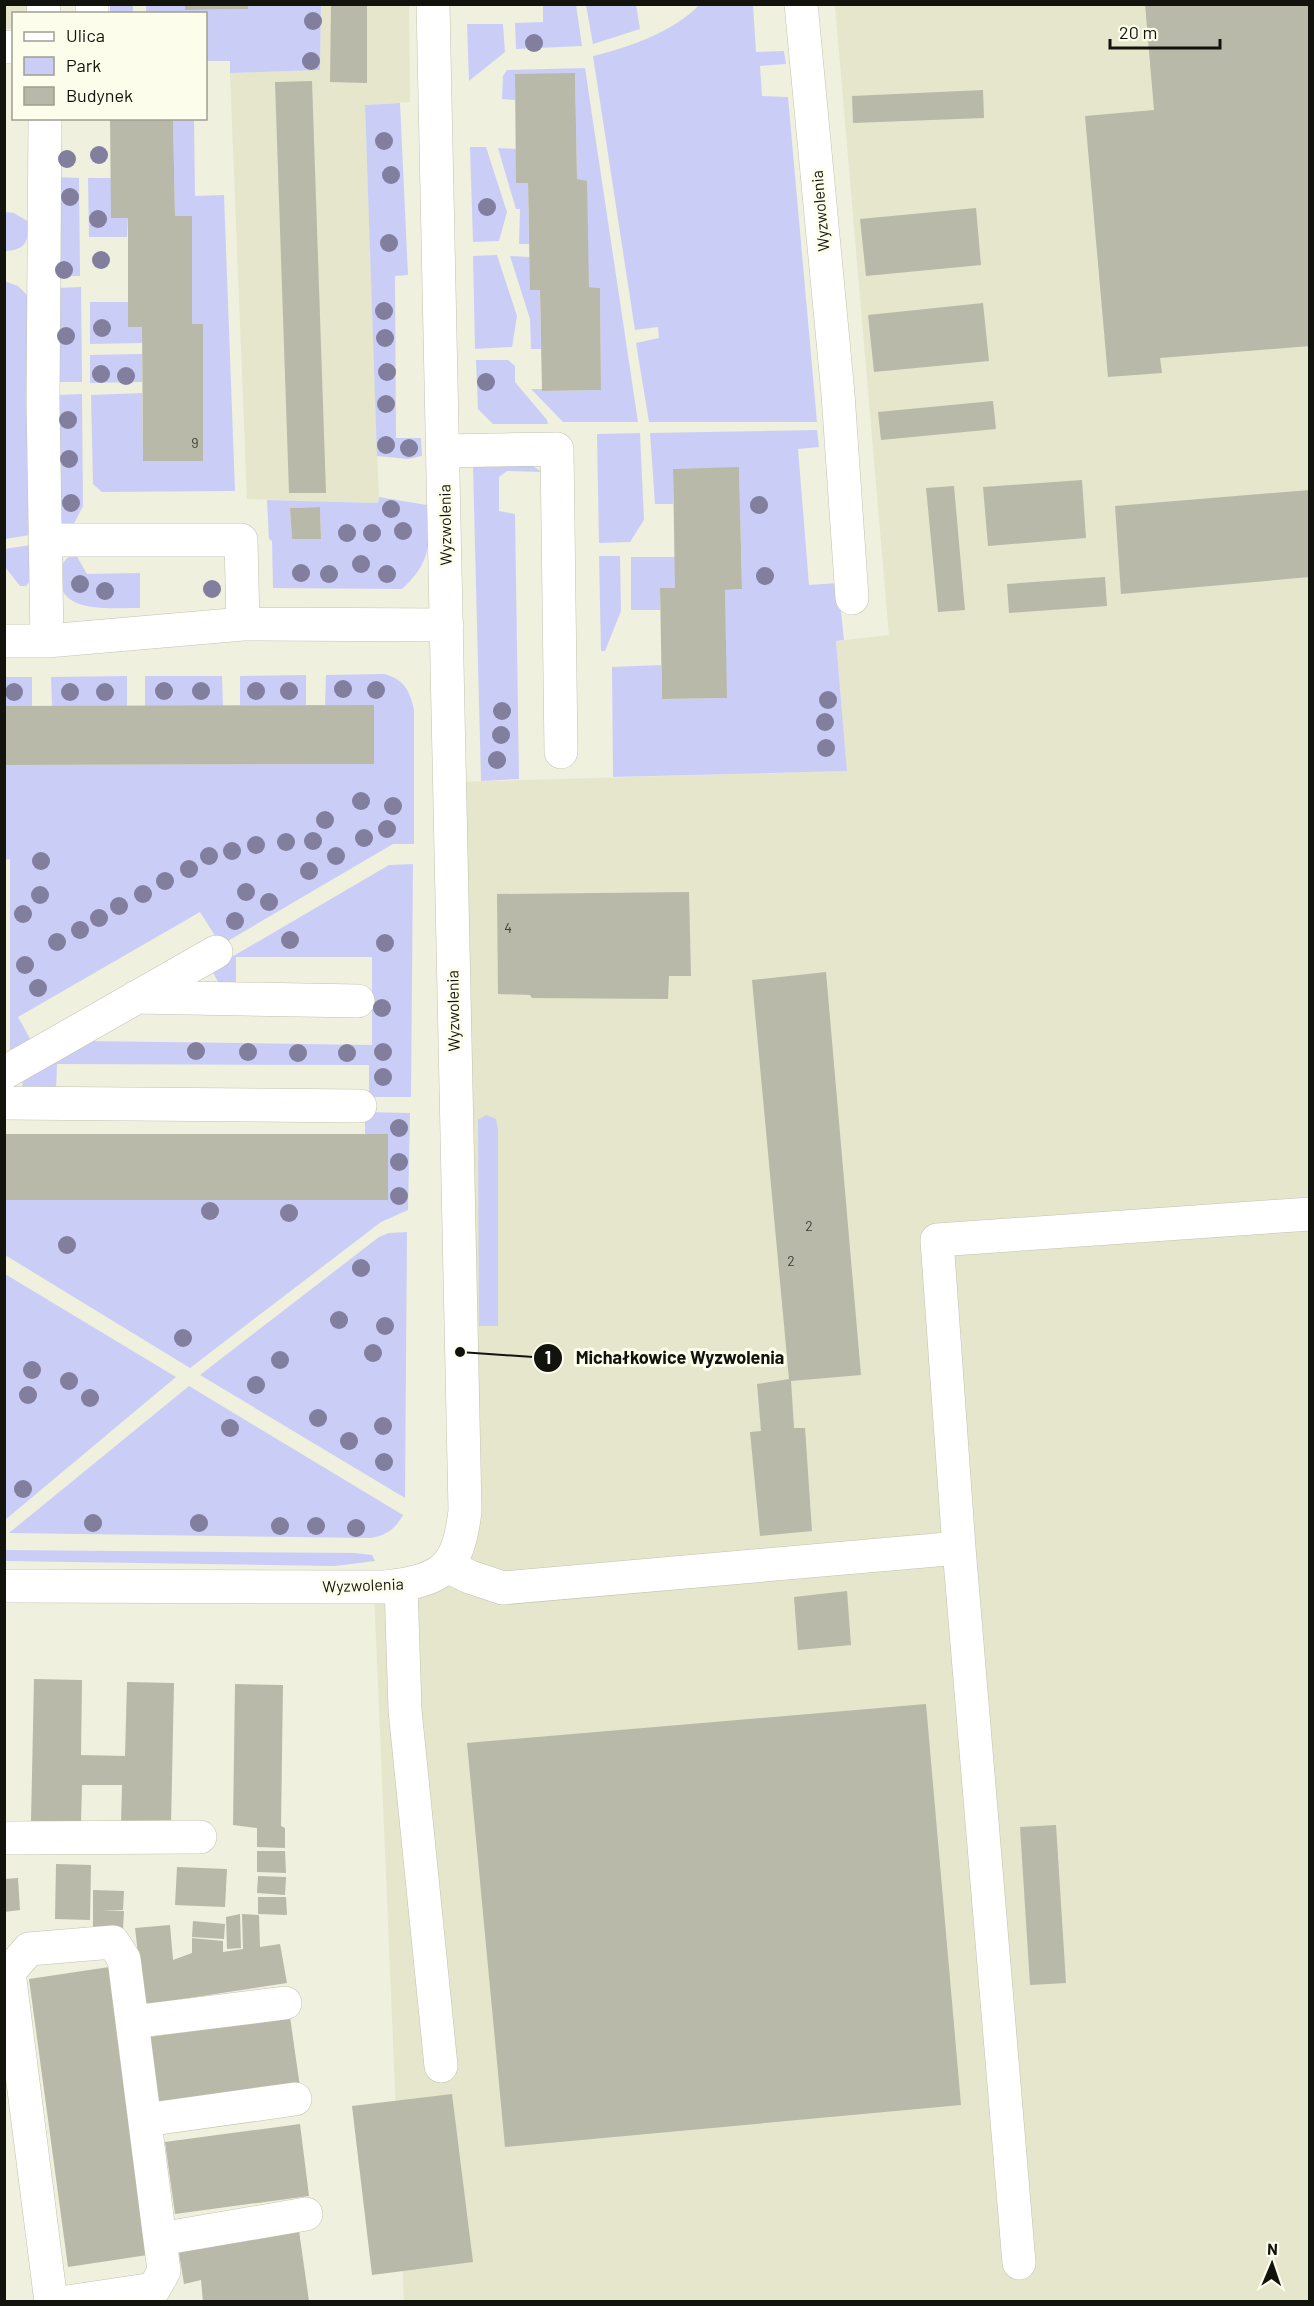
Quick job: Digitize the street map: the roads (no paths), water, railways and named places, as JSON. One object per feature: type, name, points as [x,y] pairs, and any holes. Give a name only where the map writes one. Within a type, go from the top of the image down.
[{"type":"street","name":"Wyzwolenia","points":[[4,1586],[385,1587],[415,1584],[435,1576],[447,1566],[456,1552],[462,1532],[465,1511],[434,4]]},
{"type":"street","name":"Wyzwolenia","points":[[801,4],[838,394],[852,598]]},
{"type":"street","points":[[45,120],[43,402],[47,641]]},
{"type":"street","points":[[443,451],[557,449],[561,752]]},
{"type":"street","points":[[46,540],[241,540],[243,624]]},
{"type":"street","points":[[4,641],[47,641],[243,624],[447,625]]},
{"type":"street","points":[[4,1073],[216,952]]},
{"type":"street","points":[[136,997],[358,1001]]},
{"type":"street","points":[[4,1103],[360,1106]]},
{"type":"street","points":[[1019,2263],[959,1548],[937,1240],[1310,1214]]},
{"type":"street","points":[[447,1566],[470,1578],[503,1588],[959,1548]]},
{"type":"street","points":[[401,1585],[405,1710],[441,2066]]},
{"type":"street","points":[[4,1838],[200,1836]]},
{"type":"street","points":[[51,2301],[9,1972],[29,1948],[113,1942],[124,1959],[166,2291],[154,2289],[67,2301]]},
{"type":"street","points":[[132,2022],[285,2003]]},
{"type":"street","points":[[145,2120],[295,2099]]},
{"type":"street","points":[[160,2239],[306,2214]]},
{"type":"place","name":"Michałkowice Wyzwolenia","points":[[460,1352]]}]
